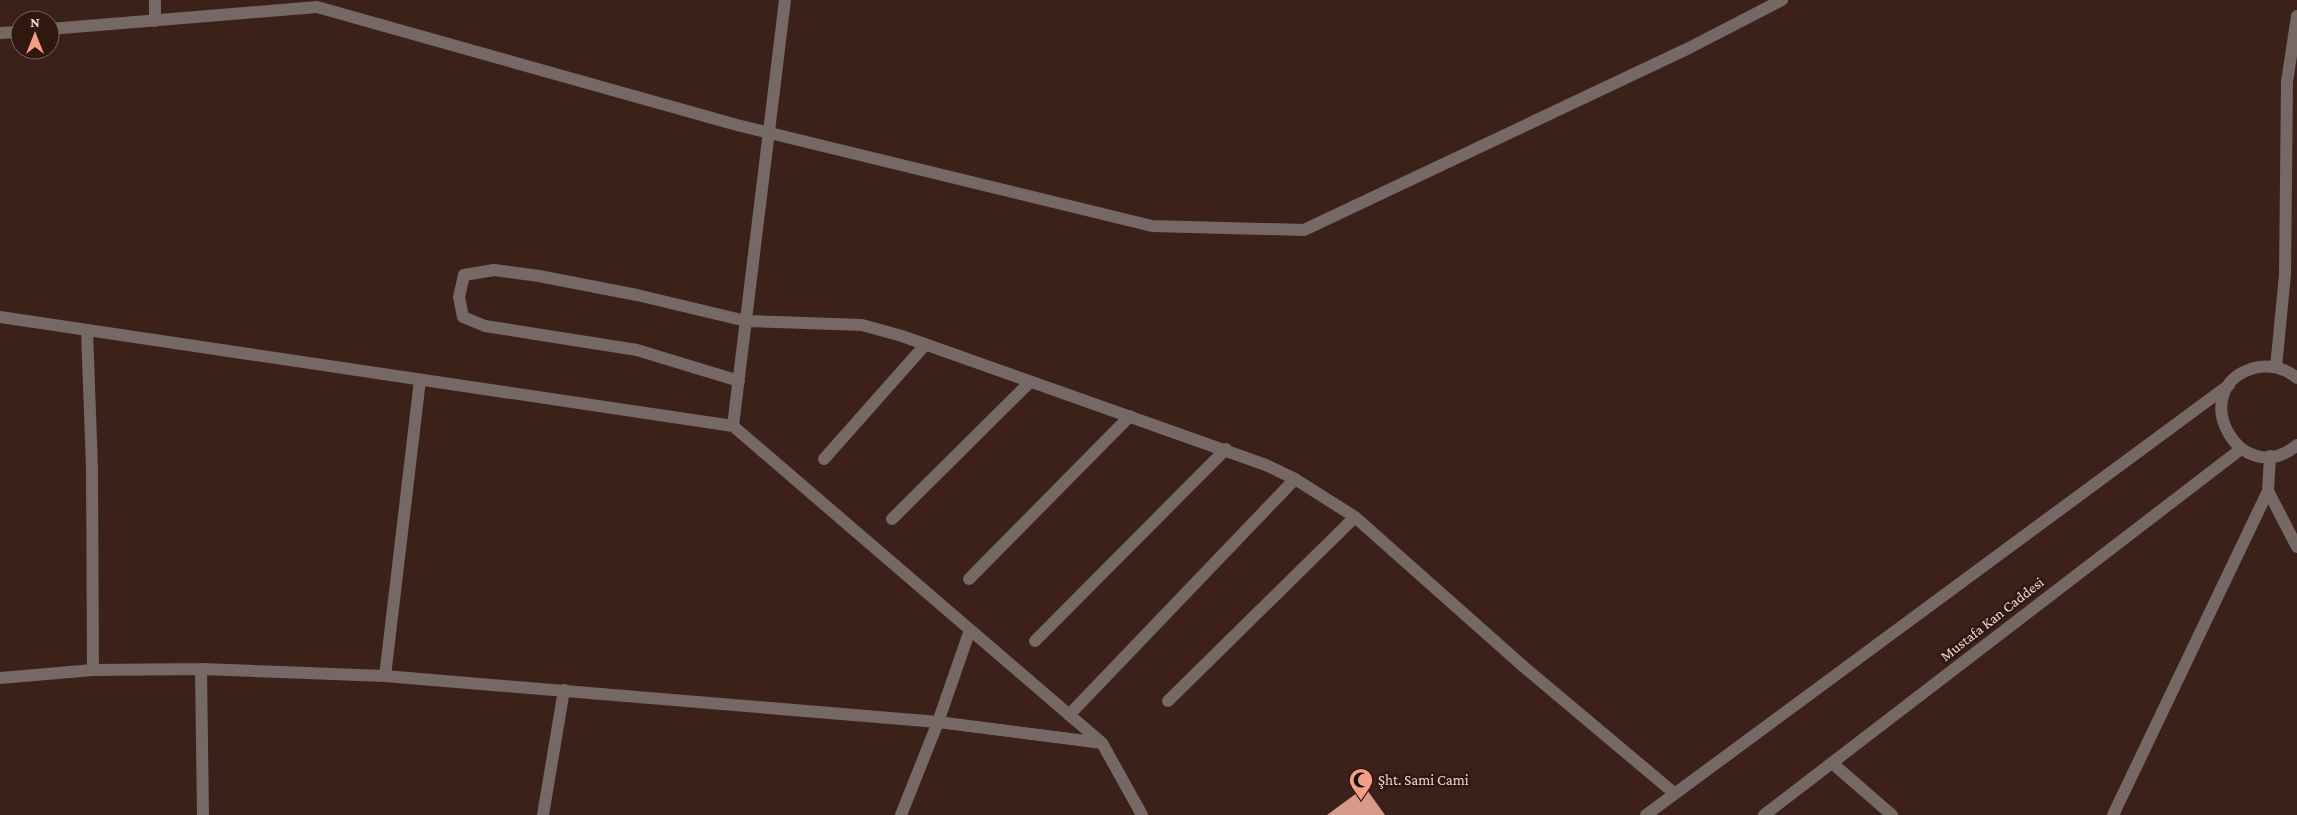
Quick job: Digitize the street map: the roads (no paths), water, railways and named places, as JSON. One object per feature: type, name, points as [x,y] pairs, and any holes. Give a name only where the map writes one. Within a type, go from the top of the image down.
[{"type":"street","points":[[155,0],[155,21]]},
{"type":"street","points":[[733,426],[785,0]]},
{"type":"street","points":[[60,28],[317,7],[770,133],[1152,226],[1304,230],[1689,48],[1782,0]]},
{"type":"street","points":[[2276,367],[2286,275],[2287,82],[2297,16]]},
{"type":"street","points":[[739,381],[636,350],[485,326],[463,317],[459,297],[464,275],[494,270],[539,276],[636,294],[746,321],[862,325],[1130,416],[1266,465],[1295,479],[1355,517],[1524,667],[1674,793]]},
{"type":"street","points":[[0,317],[733,426],[1102,743],[1142,815]]},
{"type":"street","points":[[87,330],[92,469],[93,670]]},
{"type":"street","points":[[824,459],[925,345]]},
{"type":"street","points":[[1646,815],[2248,370],[2260,366],[2276,367],[2297,378]]},
{"type":"street","points":[[385,676],[420,380]]},
{"type":"street","points":[[892,519],[1030,382]]},
{"type":"street","points":[[2229,385],[2223,398],[2221,412],[2224,426],[2230,439],[2241,449],[2255,455],[2270,456],[2284,454],[2297,445]]},
{"type":"street","points":[[968,579],[1130,416]]},
{"type":"street","name":"Mustafa Kan Caddesi","points":[[1764,815],[2241,449]]},
{"type":"street","points":[[1035,641],[1226,450]]},
{"type":"street","points":[[2113,815],[2268,491],[2270,456]]},
{"type":"street","points":[[1069,715],[1295,479]]},
{"type":"street","points":[[2268,491],[2297,548]]},
{"type":"street","points":[[1168,700],[1355,517]]},
{"type":"street","points":[[901,815],[938,722],[970,630]]},
{"type":"street","points":[[201,668],[203,815]]},
{"type":"street","points":[[0,678],[93,670],[201,668],[385,676],[938,722],[1102,743]]},
{"type":"street","points":[[543,815],[564,690]]},
{"type":"street","points":[[1832,763],[1892,815]]},
{"type":"place","name":"Şht. Sami Cami","points":[[1361,801]]}]
